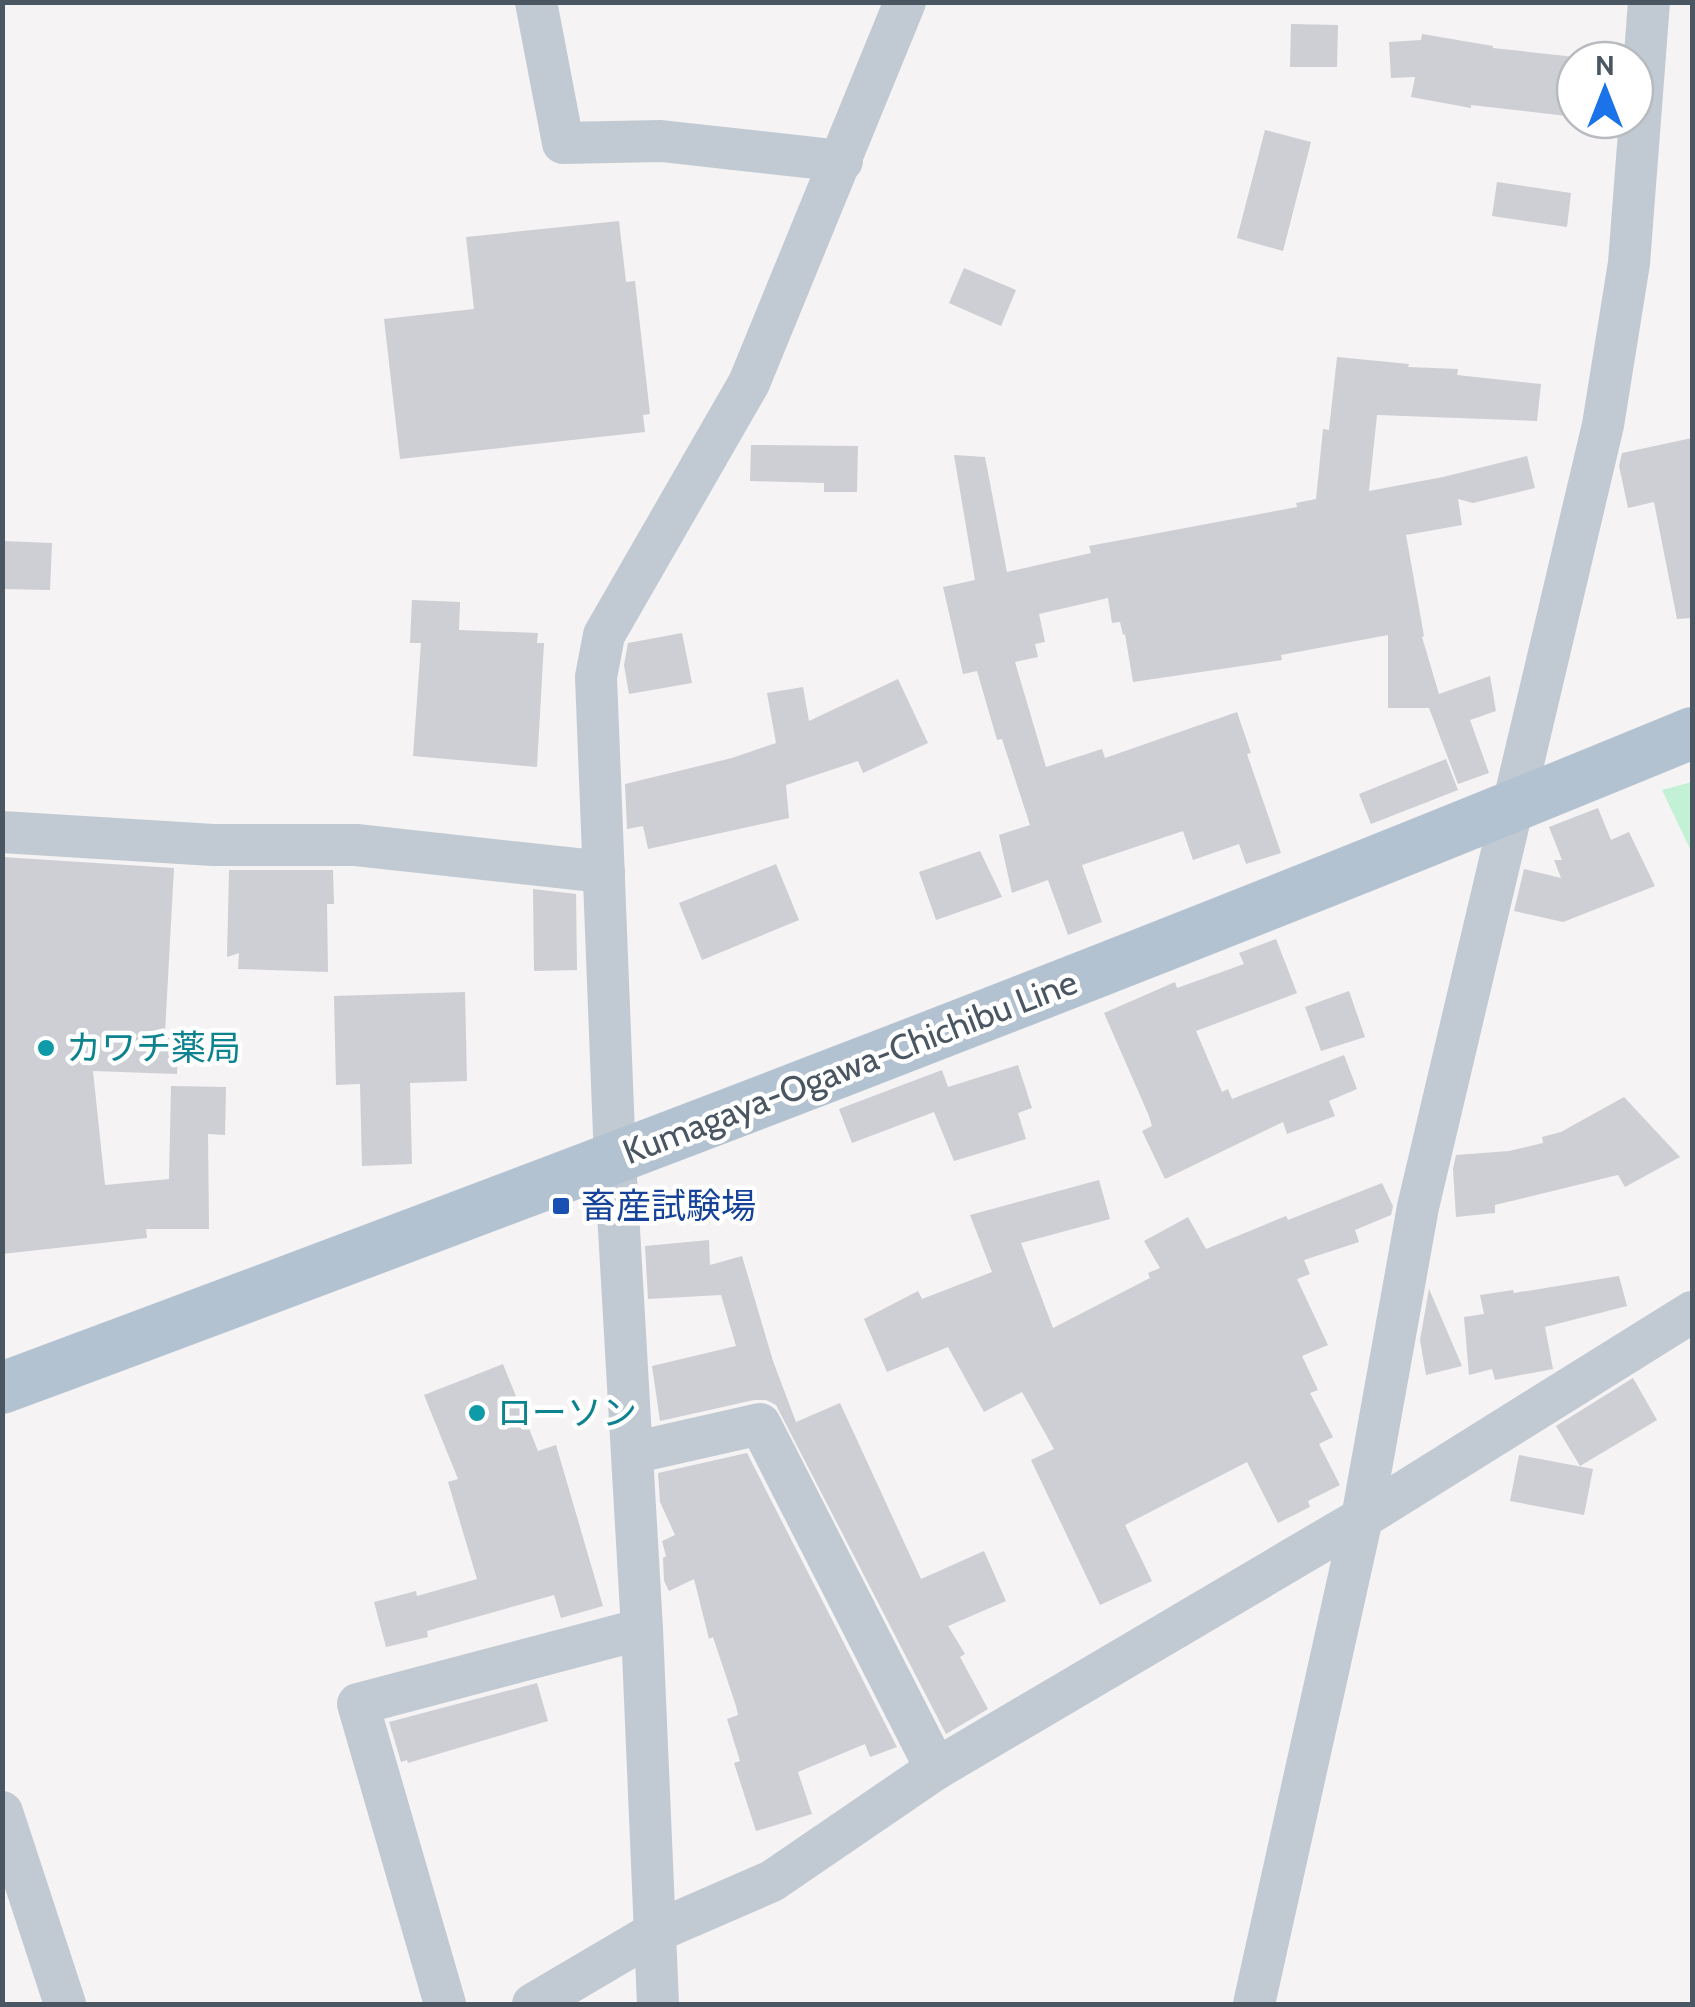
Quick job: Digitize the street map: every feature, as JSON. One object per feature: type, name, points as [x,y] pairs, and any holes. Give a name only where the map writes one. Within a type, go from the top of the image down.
[{"type":"main road","name":"Kumagaya-Ogawa-Chichibu Line","points":[[2,1388],[615,1160],[1692,733]]},
{"type":"street","points":[[536,2],[563,143],[661,141],[842,161]]},
{"type":"street","points":[[658,2004],[642,1629],[615,1160],[596,678],[604,635],[749,384],[905,2]]},
{"type":"street","points":[[1254,2004],[1362,1518],[1418,1207],[1603,425],[1630,263],[1649,2]]},
{"type":"street","points":[[2,832],[214,846],[356,846],[604,872]]},
{"type":"street","points":[[533,2004],[657,1931],[772,1881],[936,1769],[1362,1518],[1692,1312]]},
{"type":"street","points":[[632,1453],[760,1424],[936,1769]]},
{"type":"street","points":[[446,2004],[358,1704],[642,1629]]},
{"type":"street","points":[[2,1812],[65,2004]]},
{"type":"green space","points":[[1692,782],[1692,853],[1662,790]]},
{"type":"building","points":[[1291,24],[1338,25],[1337,67],[1290,67]]},
{"type":"building","points":[[1422,34],[1555,55],[1555,115],[1471,108],[1411,97],[1415,77],[1391,78],[1389,42],[1421,40]]},
{"type":"building","points":[[1265,130],[1311,142],[1283,251],[1237,238]]},
{"type":"building","points":[[1497,182],[1571,193],[1567,227],[1492,216]]},
{"type":"building","points":[[619,221],[626,282],[635,281],[650,414],[643,415],[645,432],[400,459],[384,319],[474,309],[466,237]]},
{"type":"building","points":[[964,268],[1016,290],[1001,326],[949,303]]},
{"type":"building","points":[[1337,357],[1458,369],[1457,375],[1541,384],[1537,421],[1377,415],[1369,491],[1527,456],[1535,488],[1473,503],[1458,499],[1462,525],[1406,535],[1422,637],[1439,694],[1490,676],[1496,711],[1470,720],[1489,773],[1458,784],[1429,708],[1388,708],[1388,635],[1281,655],[1282,660],[1133,682],[1125,634],[1120,622],[1112,623],[1108,598],[1039,614],[1045,642],[1035,644],[1038,657],[1015,662],[1046,767],[1102,749],[1105,758],[1237,712],[1281,853],[1246,864],[1239,844],[1193,860],[1183,831],[1082,865],[1102,922],[1068,935],[1048,880],[1012,893],[999,835],[1030,825],[1002,739],[997,740],[977,671],[963,674],[943,587],[975,580],[954,455],[985,457],[1007,572],[1091,553],[1089,546],[1297,507],[1296,503],[1316,499],[1323,429],[1329,430]]},
{"type":"building","points":[[1692,438],[1692,618],[1677,619],[1654,502],[1628,508],[1619,466],[1622,453]]},
{"type":"building","points":[[751,445],[858,446],[857,492],[824,492],[824,483],[750,481]]},
{"type":"building","points":[[2,541],[52,543],[50,590],[2,589]]},
{"type":"building","points":[[412,600],[460,602],[459,630],[538,633],[537,643],[544,643],[537,767],[413,756],[421,643],[410,643]]},
{"type":"building","points":[[682,633],[692,683],[629,694],[624,665],[628,643]]},
{"type":"building","points":[[898,679],[928,743],[863,773],[858,761],[786,785],[789,818],[648,849],[643,826],[627,829],[625,784],[776,743],[767,693],[803,687],[809,721]]},
{"type":"building","points":[[1446,759],[1458,790],[1371,824],[1359,794]]},
{"type":"building","points":[[1598,808],[1611,840],[1629,832],[1655,886],[1563,922],[1514,911],[1524,869],[1561,878],[1554,860],[1562,860],[1549,827]]},
{"type":"building","points":[[980,851],[1002,897],[936,920],[919,872]]},
{"type":"building","points":[[2,857],[174,868],[165,1033],[178,1034],[177,1074],[93,1071],[105,1185],[169,1179],[171,1086],[226,1087],[225,1135],[208,1134],[209,1229],[146,1229],[147,1238],[2,1254]]},
{"type":"building","points":[[776,864],[799,920],[702,960],[679,903]]},
{"type":"building","points":[[229,870],[333,870],[334,904],[327,904],[328,972],[238,969],[239,953],[227,957]]},
{"type":"building","points":[[533,889],[576,894],[577,970],[534,971]]},
{"type":"building","points":[[1276,939],[1297,993],[1196,1031],[1222,1092],[1228,1089],[1232,1099],[1344,1055],[1357,1089],[1329,1101],[1335,1116],[1287,1134],[1283,1122],[1165,1179],[1142,1131],[1152,1126],[1149,1116],[1104,1013],[1175,982],[1177,988],[1244,964],[1239,953]]},
{"type":"building","points":[[1349,991],[1365,1037],[1321,1051],[1305,1007]]},
{"type":"building","points":[[465,992],[467,1081],[410,1083],[412,1164],[362,1166],[360,1084],[336,1085],[334,996]]},
{"type":"building","points":[[1018,1065],[1032,1108],[1018,1113],[1026,1139],[954,1161],[934,1112],[852,1143],[839,1109],[942,1070],[948,1087]]},
{"type":"building","points":[[1624,1097],[1680,1157],[1625,1187],[1618,1175],[1495,1205],[1495,1213],[1456,1217],[1456,1155],[1509,1151],[1543,1143],[1542,1137],[1561,1132]]},
{"type":"building","points":[[1099,1180],[1110,1219],[1021,1243],[1053,1328],[1150,1278],[1148,1273],[1160,1268],[1144,1241],[1188,1217],[1206,1249],[1382,1183],[1393,1206],[1391,1215],[1355,1230],[1359,1242],[1304,1260],[1310,1274],[1297,1279],[1328,1345],[1302,1356],[1318,1390],[1310,1393],[1333,1437],[1319,1444],[1340,1485],[1308,1501],[1310,1507],[1278,1523],[1247,1462],[1125,1525],[1152,1581],[1100,1605],[1031,1460],[1054,1449],[1022,1392],[984,1412],[948,1347],[887,1372],[864,1319],[918,1291],[922,1299],[992,1272],[970,1215]]},
{"type":"building","points":[[709,1240],[710,1265],[742,1256],[773,1361],[796,1422],[840,1403],[921,1579],[984,1551],[1006,1601],[948,1626],[965,1654],[960,1657],[988,1709],[946,1734],[776,1405],[754,1400],[660,1421],[652,1366],[736,1346],[721,1295],[648,1299],[645,1246]]},
{"type":"building","points":[[1619,1276],[1627,1306],[1545,1327],[1553,1369],[1495,1380],[1492,1369],[1469,1375],[1464,1317],[1484,1314],[1480,1295]]},
{"type":"building","points":[[1429,1289],[1462,1366],[1426,1375],[1420,1340]]},
{"type":"building","points":[[503,1364],[538,1451],[556,1445],[603,1606],[561,1618],[554,1595],[427,1631],[428,1637],[386,1647],[374,1602],[416,1591],[417,1596],[477,1579],[448,1482],[458,1479],[424,1395]]},
{"type":"building","points":[[1633,1378],[1657,1420],[1580,1466],[1556,1426]]},
{"type":"building","points":[[747,1453],[897,1747],[870,1757],[865,1744],[798,1772],[812,1814],[756,1831],[734,1763],[740,1761],[727,1719],[738,1715],[736,1706],[713,1637],[709,1639],[694,1579],[669,1591],[664,1581],[666,1556],[662,1541],[675,1535],[660,1502],[658,1473]]},
{"type":"building","points":[[1519,1455],[1593,1469],[1584,1515],[1510,1501]]},
{"type":"building","points":[[537,1683],[548,1721],[401,1762],[389,1722]]},
{"type":"place","name":"カワチ薬局","points":[[46,1048]]},
{"type":"place","name":"畜産試験場","points":[[561,1206]]},
{"type":"place","name":"ローソン","points":[[477,1413]]}]
